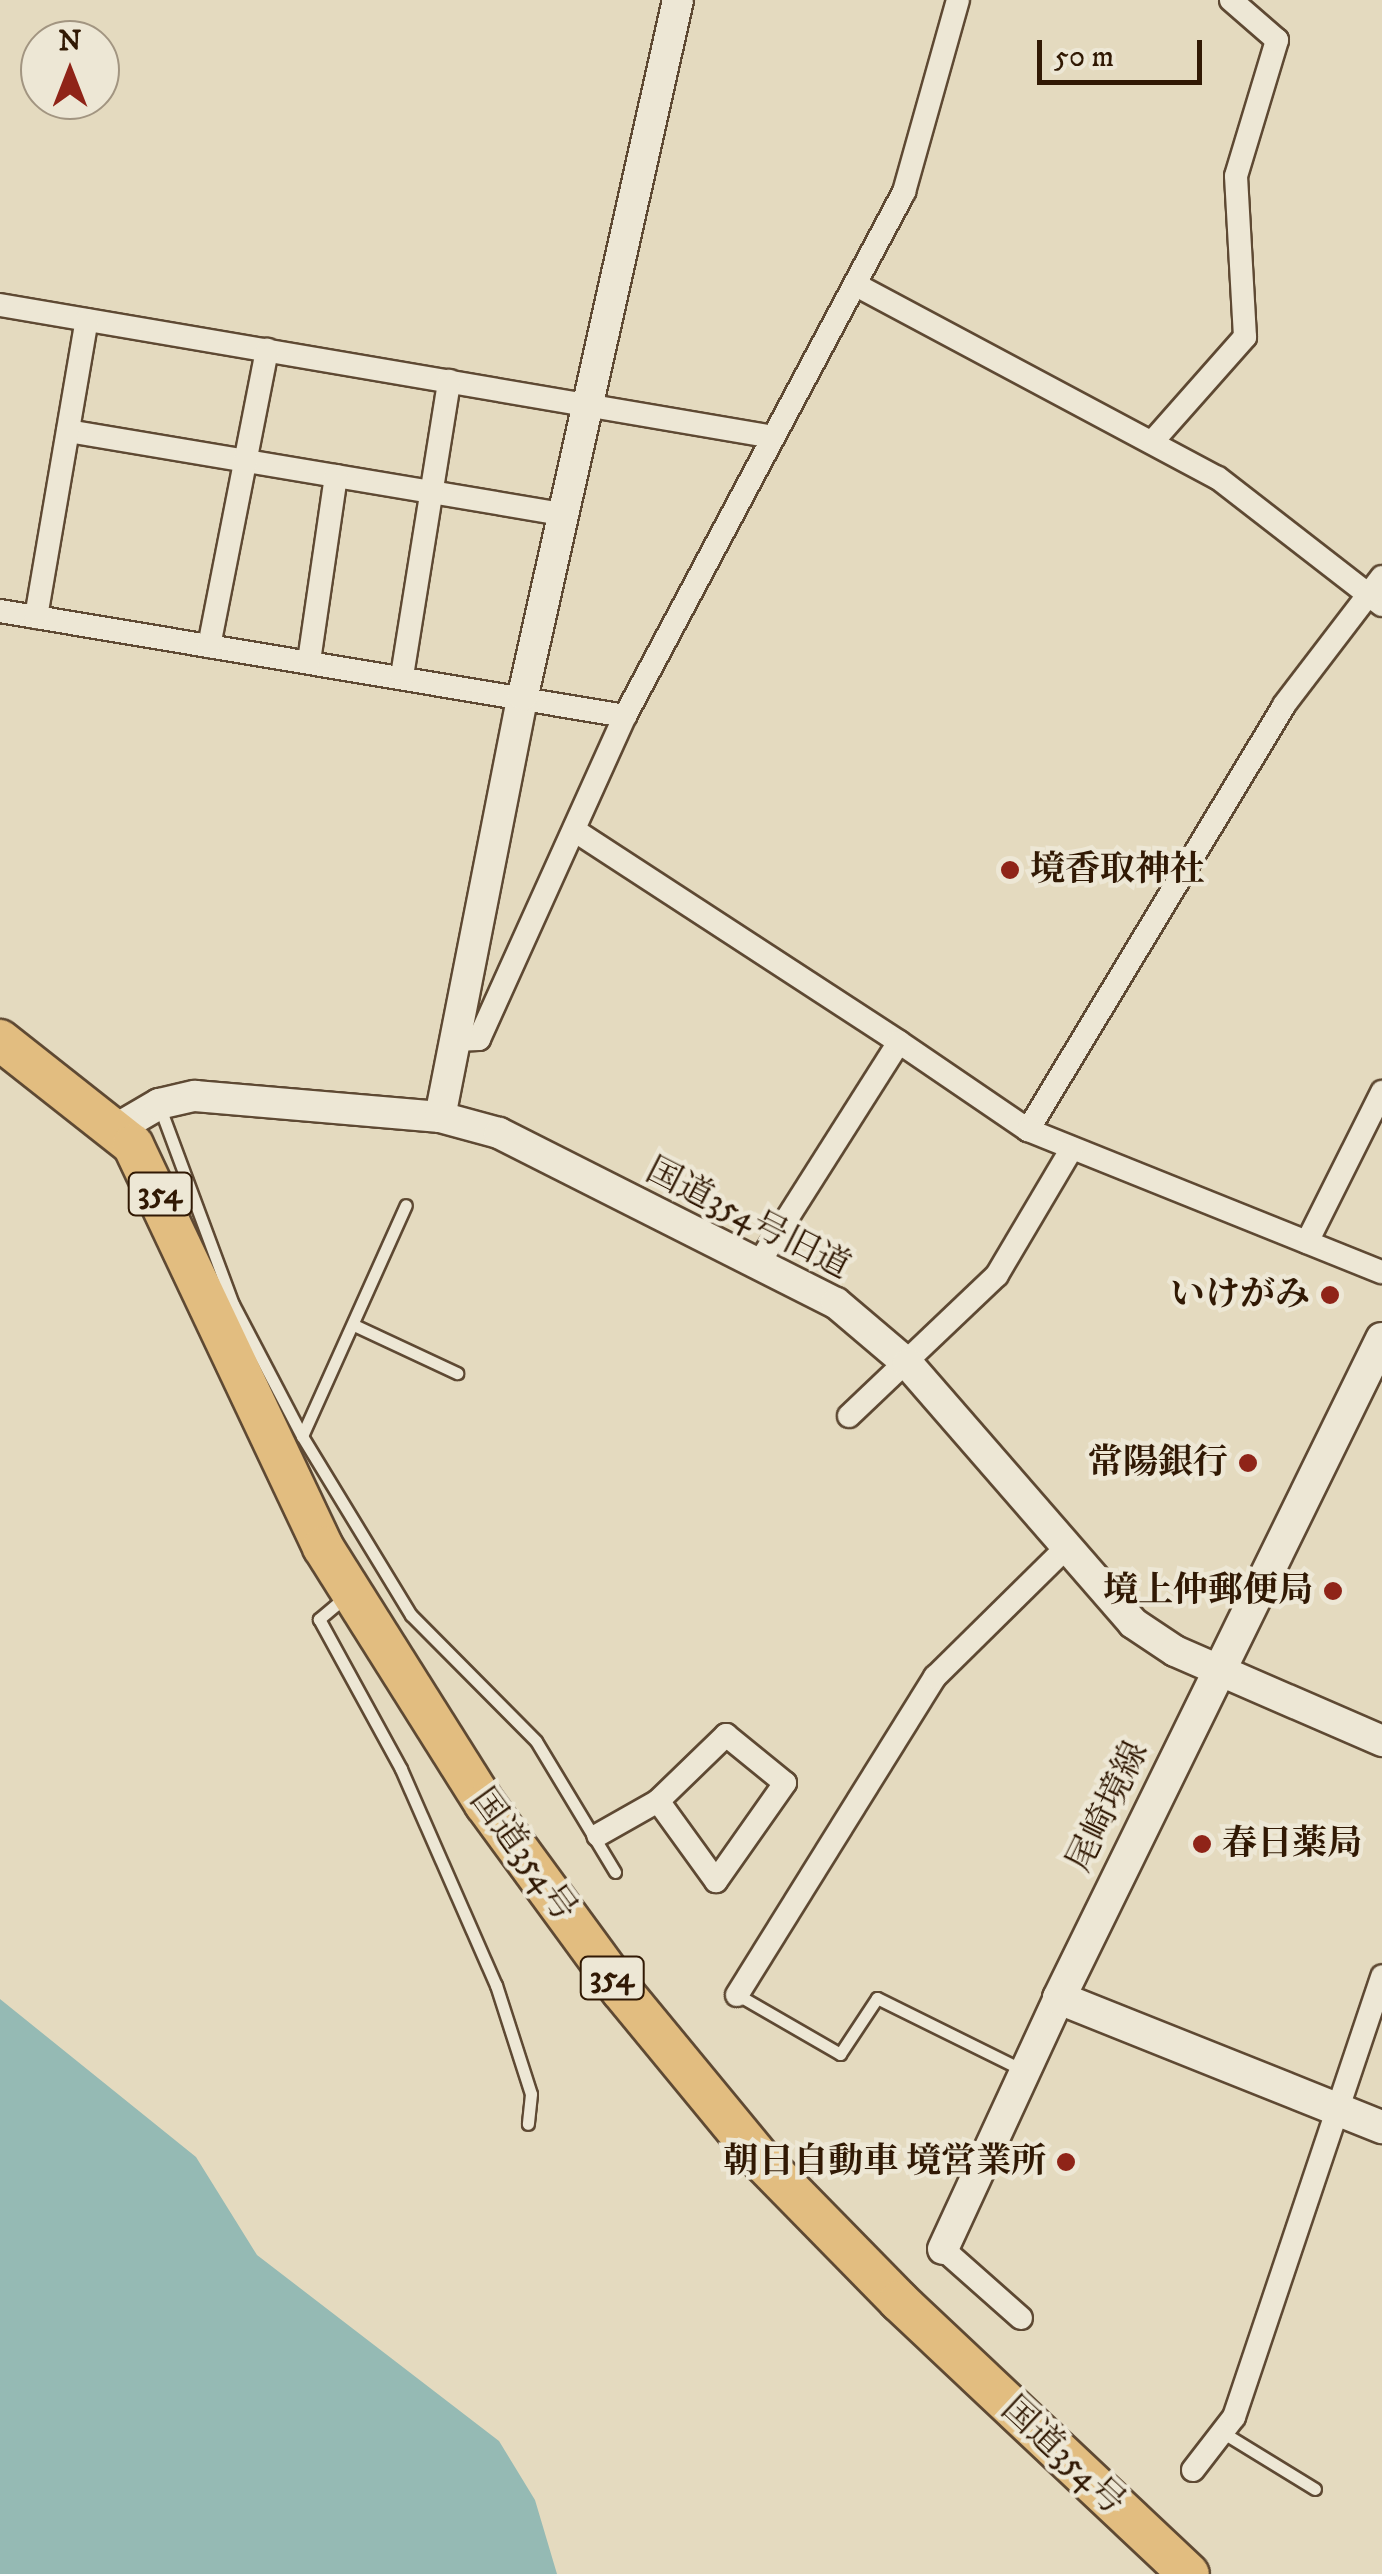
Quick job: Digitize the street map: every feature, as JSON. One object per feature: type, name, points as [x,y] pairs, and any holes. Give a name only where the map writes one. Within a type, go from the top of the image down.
[{"type":"highway","name":"国道354号","points":[[0,1040],[118,1128],[152,1176],[268,1446],[351,1592],[496,1818],[750,2147],[899,2302],[1189,2574]]},
{"type":"main road","name":"尾崎境線","points":[[1058,1998],[1382,1339]]},
{"type":"main road","points":[[1058,1998],[1382,2127]]},
{"type":"street","points":[[440,1117],[452,1040],[523,695],[678,0]]},
{"type":"street","points":[[452,1040],[479,1039],[577,832],[625,716],[767,436],[858,286],[904,192],[958,0]]},
{"type":"street","points":[[1153,441],[1246,337],[1236,176],[1277,40],[1231,0]]},
{"type":"street","points":[[858,286],[1218,478],[1378,592],[1284,705],[1028,1130]]},
{"type":"street","points":[[0,305],[767,436]]},
{"type":"street","points":[[36,617],[87,320]]},
{"type":"street","points":[[209,646],[267,350]]},
{"type":"street","points":[[402,676],[449,381]]},
{"type":"street","points":[[68,431],[562,514]]},
{"type":"street","points":[[309,661],[336,476]]},
{"type":"street","points":[[0,611],[523,695],[625,716]]},
{"type":"street","points":[[577,832],[1028,1130],[1382,1272]]},
{"type":"street","points":[[760,1261],[899,1042]]},
{"type":"street","points":[[1307,1242],[1382,1092]]},
{"type":"street","name":"国道354号旧道","points":[[118,1128],[158,1104],[195,1096],[440,1117],[499,1133],[760,1261],[836,1303],[908,1364],[1065,1549],[1134,1623],[1220,1671],[1382,1741]]},
{"type":"street","points":[[849,1416],[908,1364],[996,1275],[1072,1148]]},
{"type":"street","points":[[738,1995],[935,1677],[1065,1549]]},
{"type":"street","points":[[598,1835],[658,1801],[726,1735],[786,1783],[716,1881],[658,1801]]},
{"type":"street","points":[[1193,2470],[1222,2432],[1382,1976]]},
{"type":"street","points":[[1021,2318],[943,2249],[1058,1998]]},
{"type":"lane","points":[[158,1104],[232,1304],[302,1436],[411,1614],[501,1699],[598,1835],[616,1872]]},
{"type":"lane","points":[[302,1436],[406,1205]]},
{"type":"lane","points":[[354,1325],[457,1373]]},
{"type":"lane","points":[[351,1592],[319,1619],[401,1768],[496,1985],[531,2094],[528,2124]]},
{"type":"lane","points":[[738,1995],[840,2054],[877,1998],[1025,2072]]},
{"type":"lane","points":[[1222,2432],[1315,2489]]},
{"type":"water","points":[[0,1999],[196,2157],[257,2255],[499,2441],[535,2500],[557,2574],[0,2574]]},
{"type":"place","name":"境香取神社","points":[[1010,870]]},
{"type":"place","name":"いけがみ","points":[[1330,1295]]},
{"type":"place","name":"常陽銀行","points":[[1248,1463]]},
{"type":"place","name":"境上仲郵便局","points":[[1333,1591]]},
{"type":"place","name":"春日薬局","points":[[1202,1844]]},
{"type":"place","name":"朝日自動車 境営業所","points":[[1066,2162]]}]
